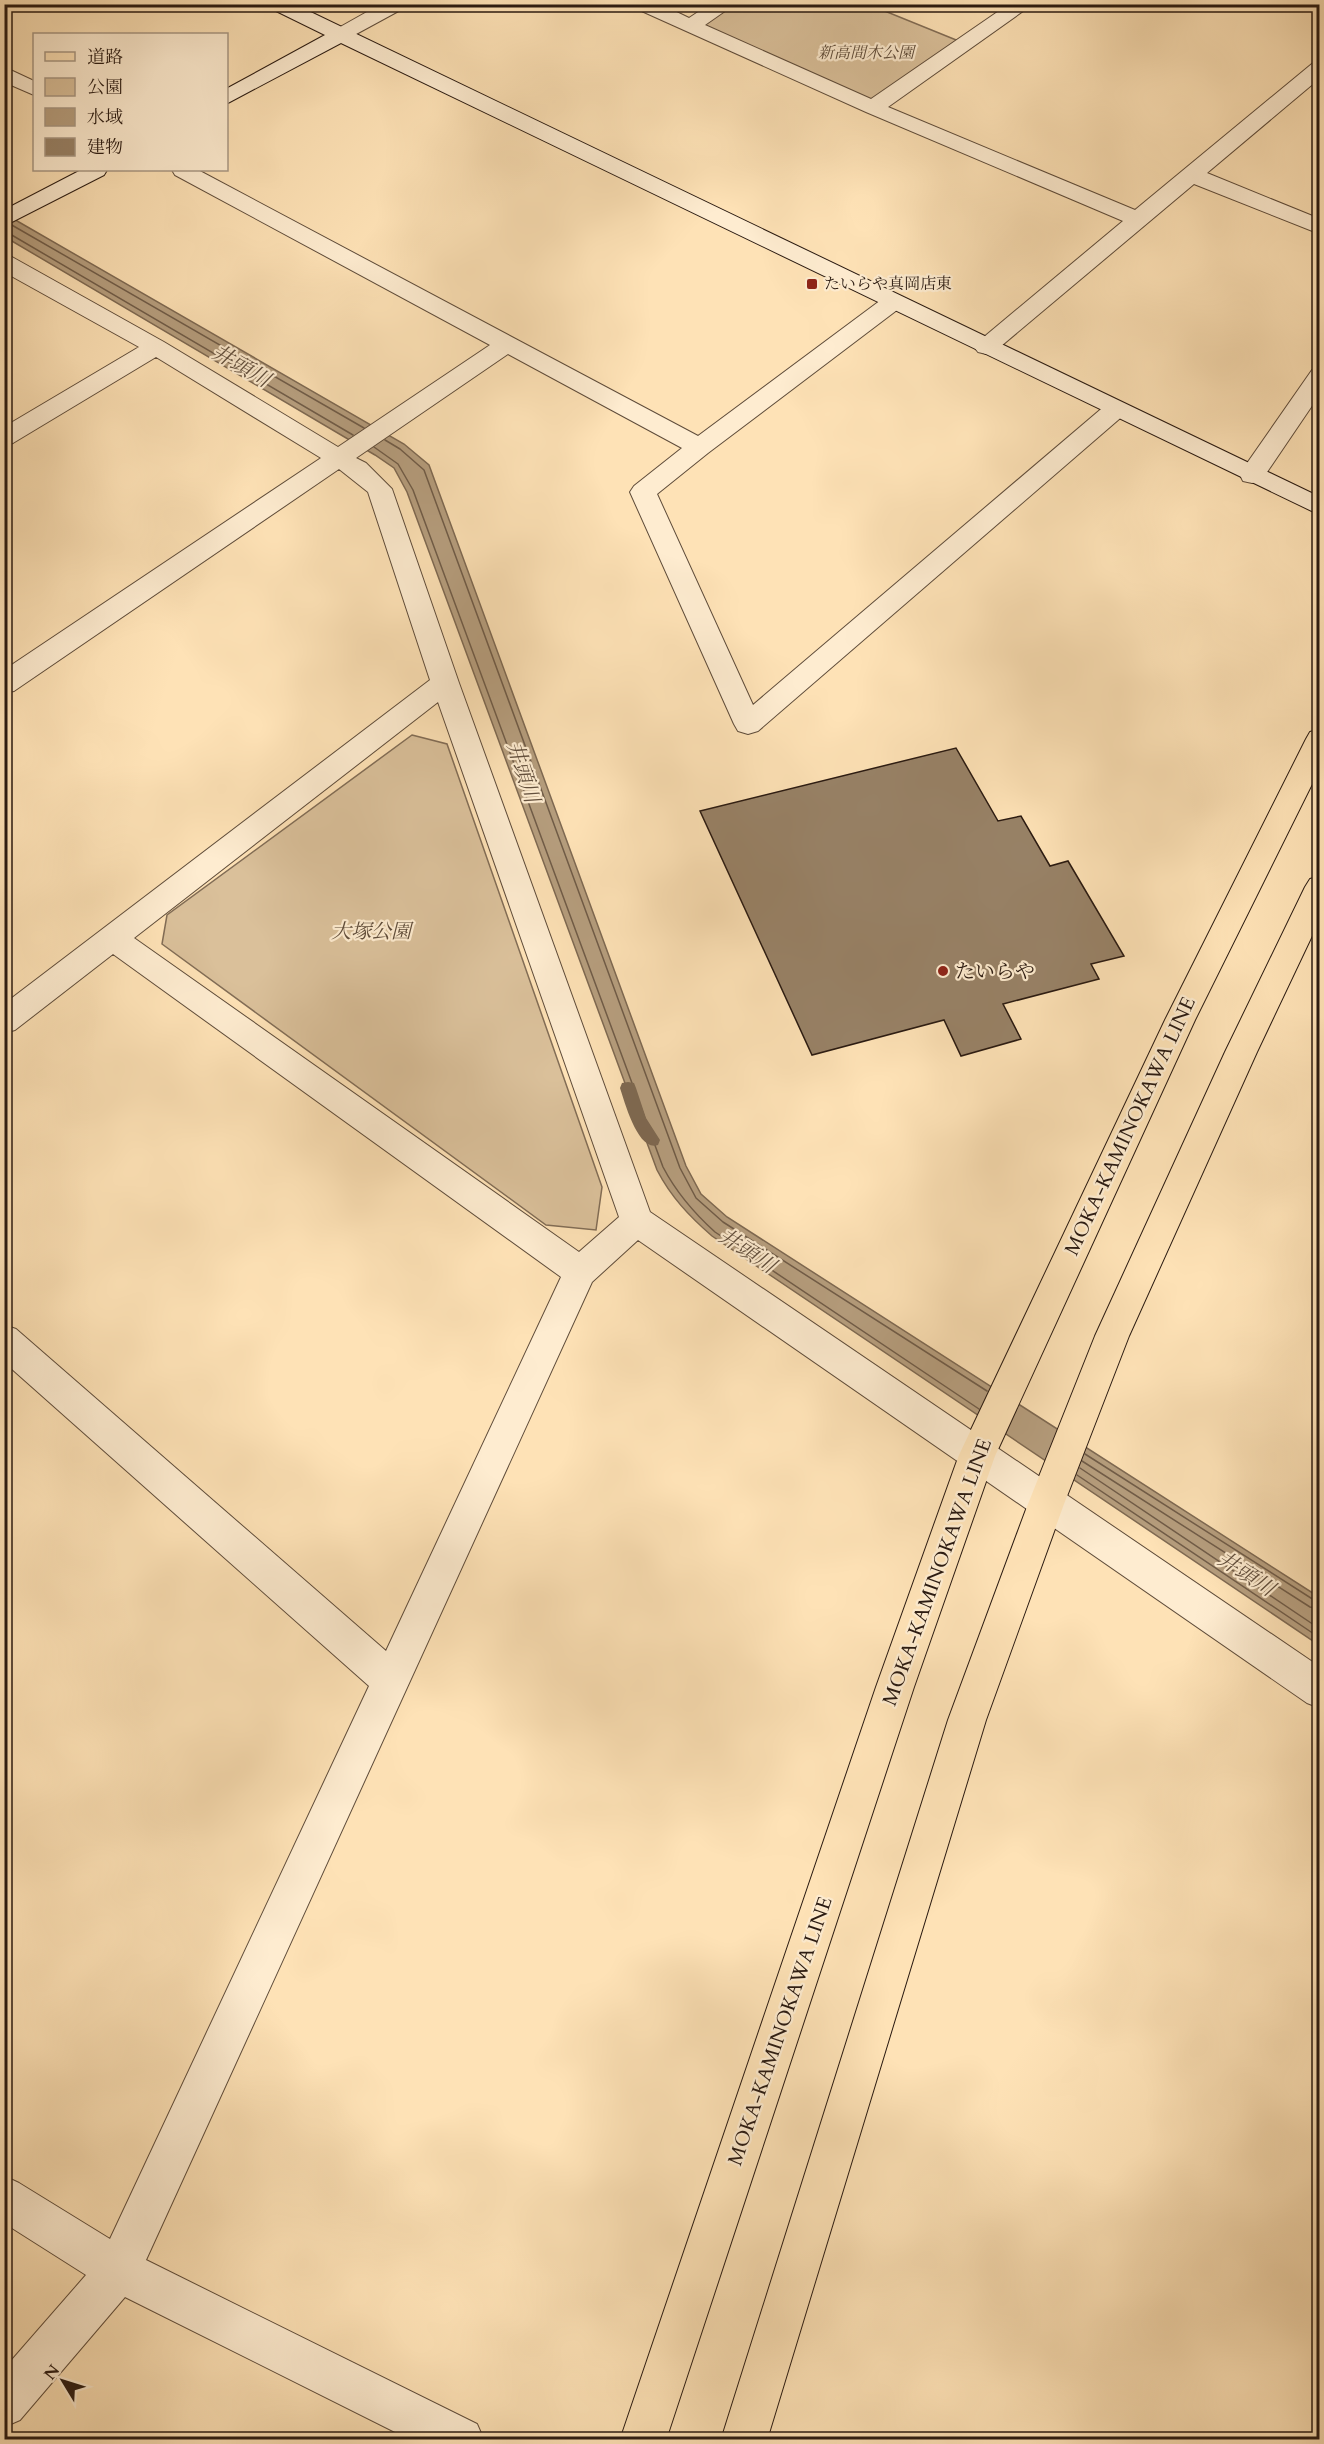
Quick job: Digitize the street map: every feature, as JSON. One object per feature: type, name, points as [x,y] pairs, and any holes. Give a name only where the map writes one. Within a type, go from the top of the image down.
[{"type":"main road","name":"MOKA-KAMINOKAWA LINE","points":[[642,2439],[895,1687],[977,1455],[1180,1020],[1320,739]]},
{"type":"main road","points":[[744,2439],[966,1720],[1046,1504],[1113,1336],[1241,1052],[1320,887]]},
{"type":"street","points":[[277,4],[1320,507]]},
{"type":"street","points":[[228,97],[397,4]]},
{"type":"street","points":[[642,4],[873,108],[1138,220]]},
{"type":"street","points":[[690,26],[725,4]]},
{"type":"street","points":[[873,108],[1023,4]]},
{"type":"street","points":[[986,347],[1320,67]]},
{"type":"street","points":[[4,73],[33,88]]},
{"type":"street","points":[[4,219],[94,171]]},
{"type":"street","points":[[185,171],[699,447]]},
{"type":"street","points":[[1192,175],[1320,227]]},
{"type":"street","points":[[4,262],[156,346],[357,469],[379,489],[445,683],[637,1221],[1320,1690]]},
{"type":"street","points":[[893,302],[699,447],[643,492],[748,724],[1116,409]]},
{"type":"street","points":[[4,684],[507,344]]},
{"type":"street","points":[[4,438],[156,346]]},
{"type":"street","points":[[1252,475],[1320,375]]},
{"type":"street","points":[[4,1021],[445,683]]},
{"type":"street","points":[[112,938],[580,1272]]},
{"type":"street","points":[[4,2404],[119,2270],[580,1272],[637,1221]]},
{"type":"street","points":[[4,1340],[392,1681]]},
{"type":"street","points":[[4,2198],[119,2270],[461,2439]]},
{"type":"green space","name":"新高間木公園","points":[[725,5],[870,5],[966,44],[873,108],[690,26]]},
{"type":"green space","name":"大塚公園","points":[[412,735],[447,744],[602,1187],[596,1230],[546,1225],[162,944],[167,915]]},
{"type":"water","points":[[5,214],[404,444],[429,465],[686,1166],[701,1194],[727,1217],[1319,1597],[1319,1645],[712,1236],[688,1213],[668,1189],[657,1170],[407,492],[394,468],[5,237]]},
{"type":"building","points":[[956,748],[998,821],[1021,816],[1050,866],[1068,861],[1124,956],[1091,964],[1099,979],[1003,1004],[1021,1039],[961,1056],[944,1020],[812,1055],[700,811]]},
{"type":"waterway","name":"井頭川","points":[[628,1088],[639,1120],[652,1140]]},
{"type":"place","name":"たいらや真岡店東","points":[[812,284]]},
{"type":"place","name":"たいらや","points":[[943,971]]}]
